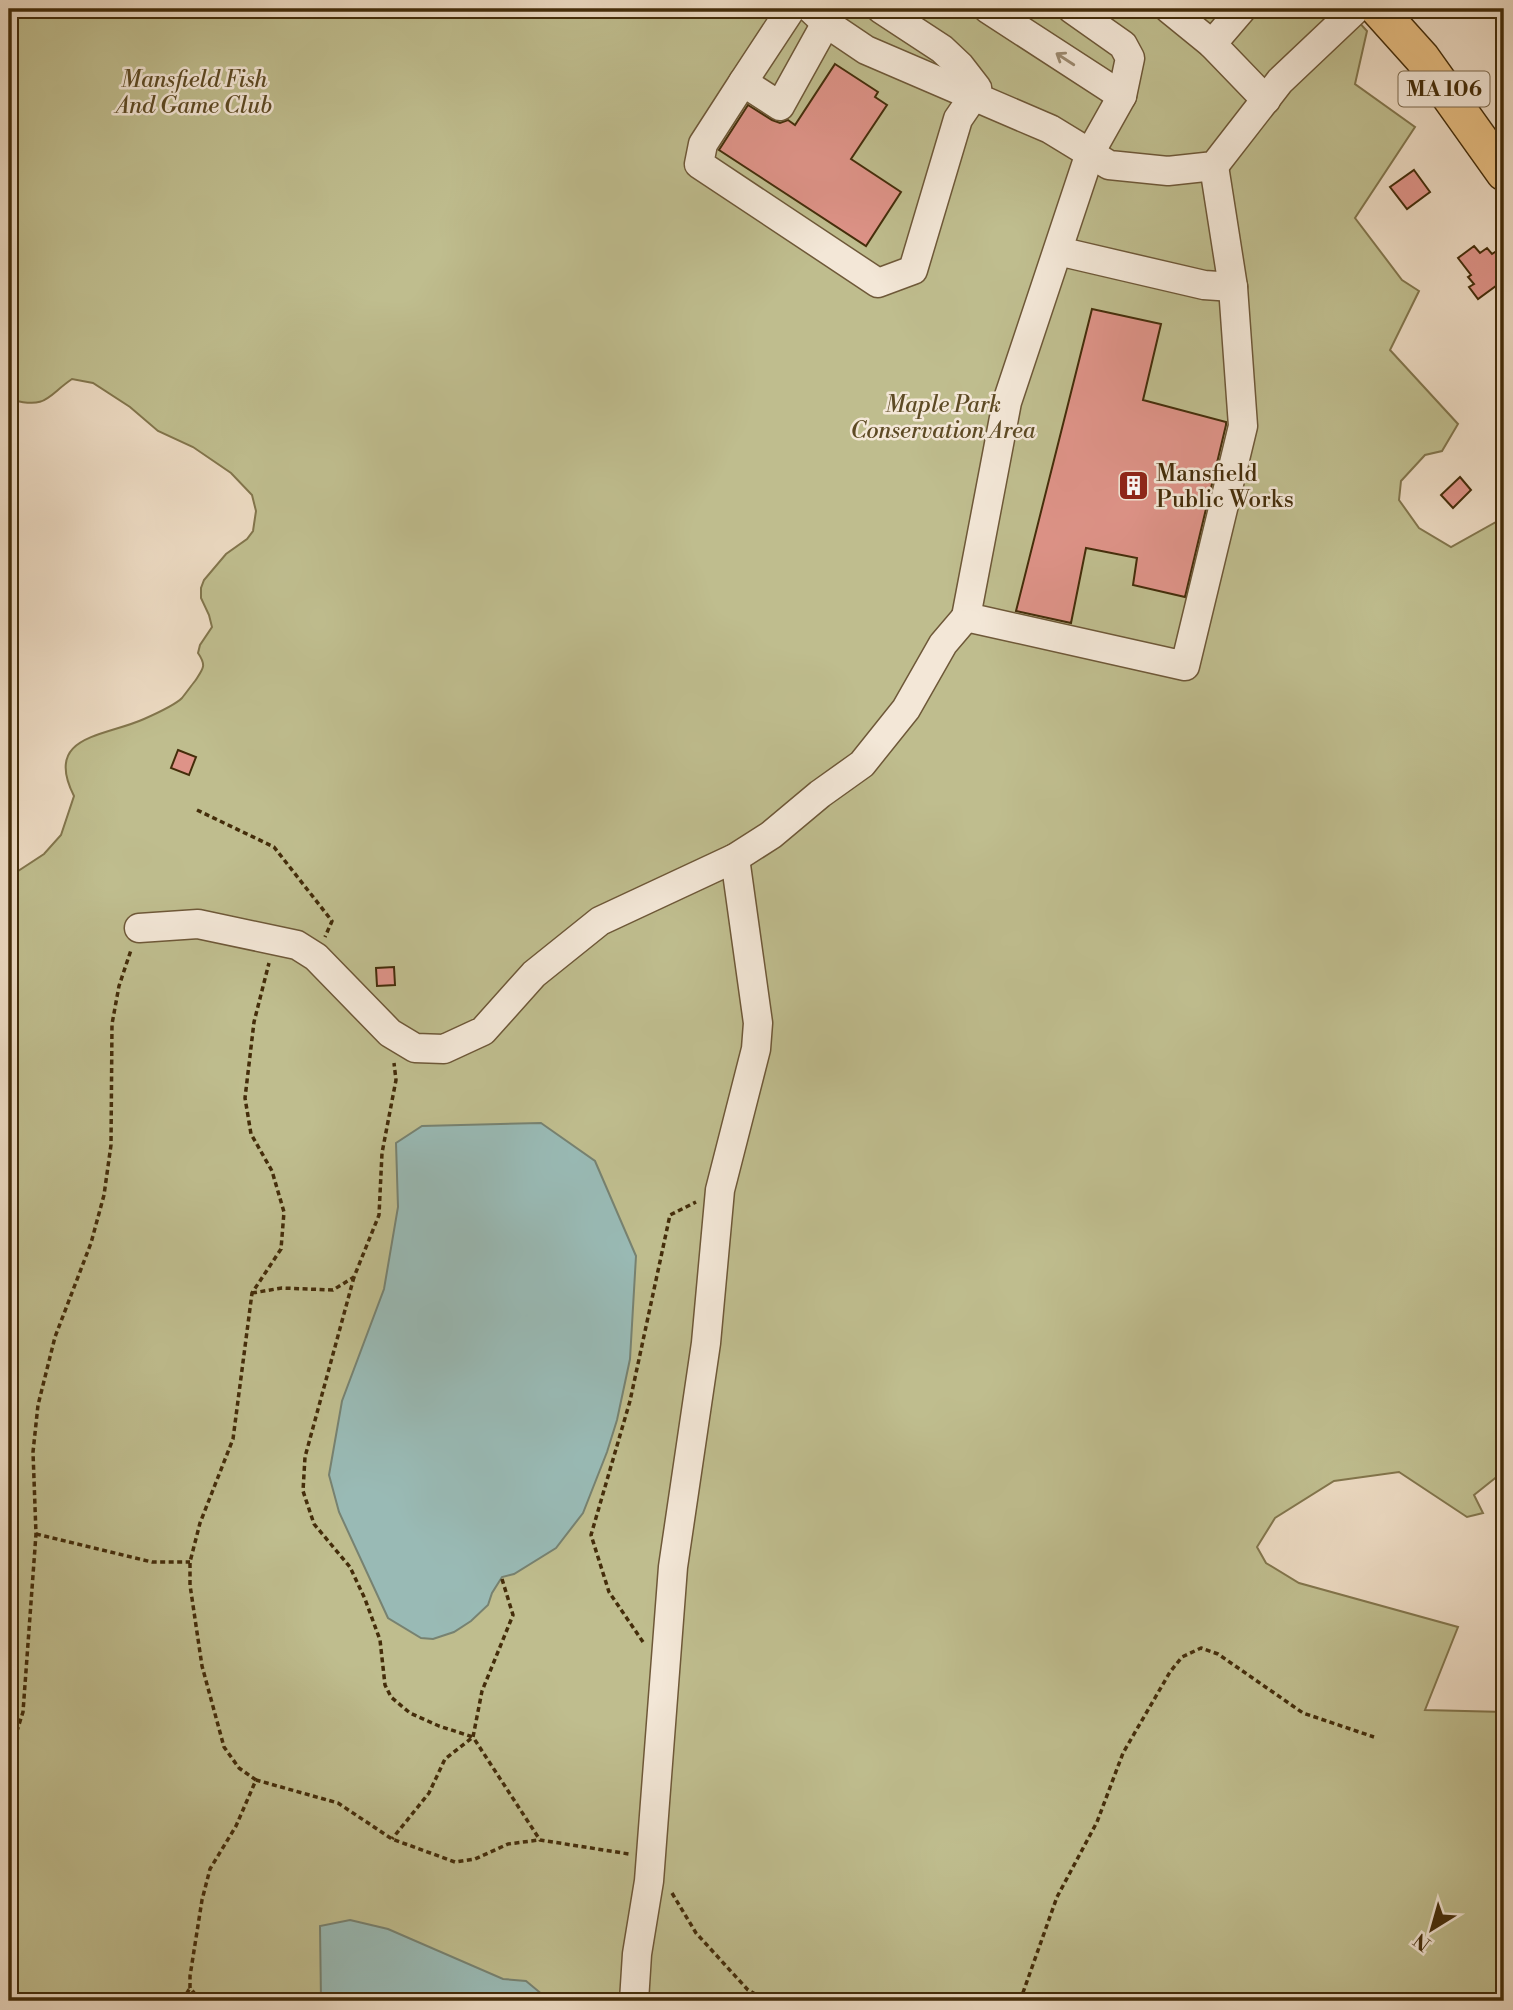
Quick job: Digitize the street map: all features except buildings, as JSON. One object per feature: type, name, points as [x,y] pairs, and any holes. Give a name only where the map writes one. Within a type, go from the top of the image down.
[{"type":"main road","name":"MA 106","points":[[1378,9],[1422,58],[1504,173]]},
{"type":"lane","points":[[791,9],[702,144],[699,164],[878,282],[913,270],[958,120],[977,88],[942,49],[881,9]]},
{"type":"lane","points":[[988,9],[1122,96]]},
{"type":"lane","points":[[139,928],[198,924],[297,945],[317,957],[390,1033],[415,1048],[444,1049],[483,1031],[534,974],[600,920],[735,858],[771,835],[820,794],[862,764],[906,709],[943,644],[966,617],[1007,402],[1090,153],[1122,96],[1130,58],[1123,45],[1072,9]]},
{"type":"lane","points":[[1169,9],[1212,44],[1266,100]]},
{"type":"lane","points":[[1212,44],[1241,9]]},
{"type":"lane","points":[[743,82],[780,106],[818,16],[866,50],[1050,129],[1110,165],[1168,171],[1214,166],[1280,81],[1356,9]]},
{"type":"lane","points":[[966,617],[1185,666],[1243,426],[1233,286],[1214,166]]},
{"type":"lane","points":[[1058,251],[1204,285],[1233,286]]},
{"type":"lane","points":[[634,2001],[649,1881],[673,1567],[706,1343],[720,1190],[756,1049],[758,1023],[735,858]]},
{"type":"path","points":[[197,810],[274,847],[332,921],[317,957]]},
{"type":"path","points":[[9,1756],[23,1712],[36,1534],[33,1452],[38,1405],[55,1337],[91,1243],[104,1195],[111,1145],[112,1024],[119,986],[139,928]]},
{"type":"path","points":[[275,940],[254,1022],[245,1098],[251,1134],[272,1171],[284,1212],[281,1249],[251,1293],[233,1440],[200,1523],[191,1562],[190,1585],[202,1666],[224,1747],[239,1768],[256,1780],[338,1803],[392,1839],[455,1862],[475,1859],[508,1844],[540,1840],[651,1857],[696,1933],[748,1990],[767,2001]]},
{"type":"path","points":[[390,1033],[396,1080],[382,1153],[379,1215],[354,1277],[305,1457],[303,1491],[314,1524],[350,1567],[365,1599],[380,1640],[385,1685],[391,1697],[410,1713],[473,1737],[540,1840]]},
{"type":"path","points":[[665,1675],[609,1592],[591,1535],[630,1401],[670,1215],[720,1190]]},
{"type":"path","points":[[251,1293],[282,1288],[333,1290],[354,1277]]},
{"type":"path","points":[[36,1534],[152,1562],[191,1562]]},
{"type":"path","points":[[392,1839],[429,1793],[445,1759],[473,1737],[482,1691],[513,1615],[502,1579]]},
{"type":"path","points":[[1020,2001],[1057,1897],[1097,1822],[1123,1753],[1170,1672],[1182,1657],[1201,1648],[1218,1654],[1303,1713],[1374,1737]]},
{"type":"path","points":[[182,2001],[190,1988],[197,1932],[210,1869],[236,1826],[256,1780]]},
{"type":"path","points":[[190,1988],[201,2001]]},
{"type":"green space","points":[[9,9],[1347,9],[1367,31],[1355,84],[1415,127],[1355,218],[1402,280],[1419,291],[1390,350],[1458,424],[1442,451],[1425,455],[1401,481],[1399,500],[1419,528],[1451,547],[1496,522],[1504,523],[1504,1471],[1474,1495],[1483,1513],[1467,1517],[1399,1472],[1334,1481],[1275,1518],[1257,1547],[1266,1563],[1299,1583],[1458,1627],[1425,1710],[1504,1712],[1504,2001],[9,2001],[9,877],[44,854],[61,835],[74,796],[66,776],[66,761],[72,750],[82,741],[144,719],[170,706],[182,698],[198,677],[203,664],[198,653],[200,645],[212,627],[201,598],[201,588],[204,580],[226,554],[247,539],[253,531],[256,511],[252,495],[231,473],[193,447],[158,431],[130,407],[93,383],[72,379],[46,399],[33,403],[13,400],[9,394]]},
{"type":"water","points":[[541,1123],[595,1161],[636,1256],[630,1359],[617,1420],[583,1513],[556,1548],[514,1574],[502,1577],[488,1605],[471,1621],[454,1632],[433,1639],[421,1638],[388,1618],[339,1512],[329,1475],[342,1401],[384,1289],[398,1207],[396,1143],[422,1126]]},
{"type":"water","points":[[350,1920],[388,1929],[503,1979],[526,1981],[543,1995],[545,2001],[321,2001],[320,1926]]},
{"type":"place","name":"Mansfield Public Works","points":[[1133,486]]},
{"type":"park label","name":"Mansfield Fish And Game Club","points":[[194,92]]},
{"type":"park label","name":"Maple Park Conservation Area","points":[[943,417]]}]
